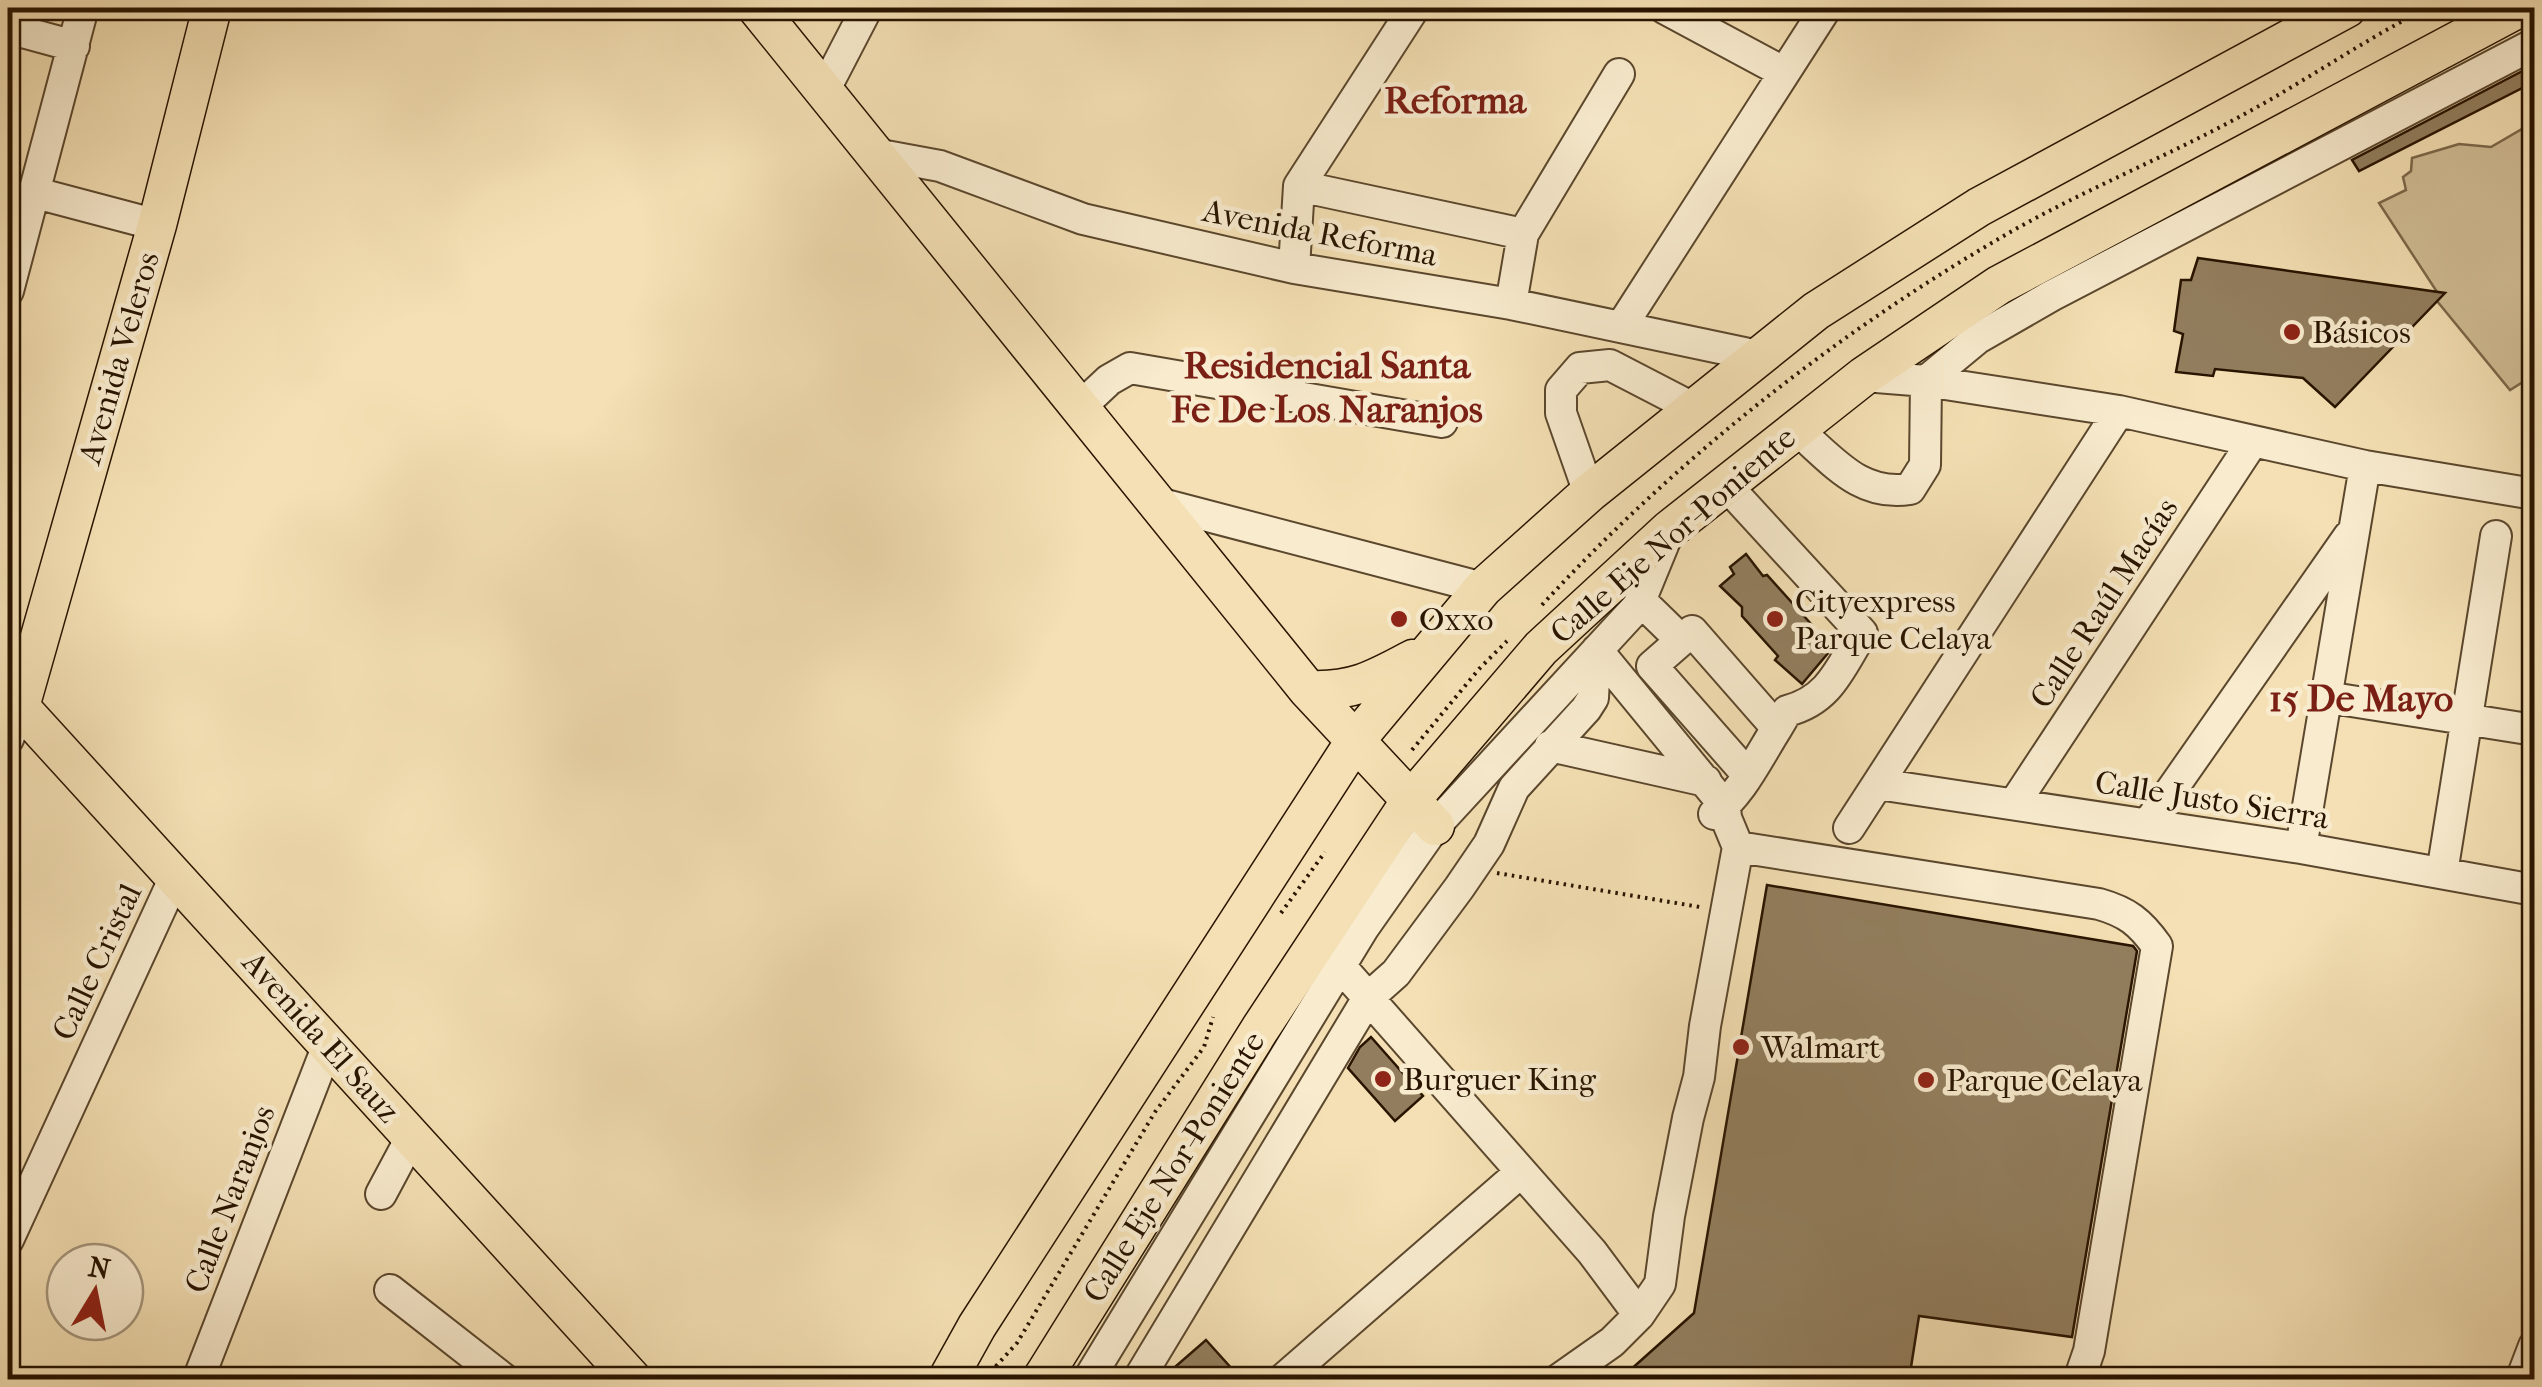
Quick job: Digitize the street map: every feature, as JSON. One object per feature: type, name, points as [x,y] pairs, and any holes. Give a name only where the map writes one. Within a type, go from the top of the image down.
[{"type":"main road","name":"Avenida Veleros","points":[[12,714],[157,225],[212,8]]},
{"type":"main road","points":[[758,8],[1308,690],[1423,813]]},
{"type":"main road","points":[[947,1380],[1018,1262],[1355,741],[1483,588],[1588,493],[1816,311],[1978,207],[2347,8]]},
{"type":"main road","name":"Calle Eje Nor-Poniente","points":[[1042,1380],[1260,1030],[1541,648],[1669,530],[1796,429],[1864,376],[1999,286],[2519,8]]},
{"type":"main road","points":[[1308,690],[1340,691],[1367,684],[1433,648]]},
{"type":"main road","name":"Avenida El Sauz","points":[[12,714],[176,878],[624,1376]]},
{"type":"street","points":[[8,291],[83,8]]},
{"type":"street","points":[[825,89],[867,8]]},
{"type":"street","points":[[1294,268],[1299,186],[1414,8]]},
{"type":"street","points":[[1664,8],[1783,72]]},
{"type":"street","points":[[1622,326],[1826,8]]},
{"type":"street","points":[[8,28],[74,46]]},
{"type":"street","points":[[1796,429],[1863,486],[1890,492],[1910,490],[1925,465],[1926,381],[1978,338],[2051,296],[2534,44]]},
{"type":"street","points":[[1511,304],[1523,234],[1619,74]]},
{"type":"street","name":"Avenida Reforma","points":[[875,154],[940,166],[1083,218],[1294,268],[1511,304],[1758,356]]},
{"type":"street","points":[[1299,186],[1523,234]]},
{"type":"street","points":[[36,193],[157,225]]},
{"type":"street","points":[[1588,493],[1561,413],[1561,390],[1580,368],[1610,365],[1693,408]]},
{"type":"street","points":[[1079,408],[1130,368],[1442,422]]},
{"type":"street","points":[[1864,376],[1926,381],[2119,411],[2365,466],[2534,494]]},
{"type":"street","points":[[1849,828],[2119,411]]},
{"type":"street","name":"Calle Raúl Macías","points":[[2014,804],[2252,440]]},
{"type":"street","points":[[2301,848],[2365,466]]},
{"type":"street","points":[[1722,813],[1787,711],[1824,694],[1862,633],[1726,485]]},
{"type":"street","points":[[1158,503],[1483,588]]},
{"type":"street","points":[[2146,824],[2355,527]]},
{"type":"street","points":[[1591,665],[1593,698],[1514,788],[1488,844],[1472,868],[1396,972],[1368,998],[1141,1378],[1100,1362],[1341,967],[1423,813],[1591,665],[1641,601],[1669,530]]},
{"type":"street","points":[[2442,873],[2496,536]]},
{"type":"street","points":[[1641,601],[1736,663],[1777,728]]},
{"type":"street","points":[[1698,635],[1652,666],[1747,774]]},
{"type":"street","points":[[1558,1380],[1612,1342],[1660,1284],[1669,1216],[1700,1077],[1705,1026],[1738,848],[1722,813],[1591,665]]},
{"type":"street","points":[[2326,698],[2534,730]]},
{"type":"street","points":[[1550,746],[1695,780]]},
{"type":"street","name":"Calle Justo Sierra","points":[[1878,784],[2301,848],[2534,890]]},
{"type":"street","points":[[1738,848],[2099,904],[2124,911],[2156,946],[2089,1352],[2080,1380]]},
{"type":"street","name":"Calle Cristal","points":[[8,1240],[16,1193],[176,878]]},
{"type":"street","points":[[1341,967],[1592,1252],[1638,1315]]},
{"type":"street","name":"Calle Naranjos","points":[[198,1380],[328,1044]]},
{"type":"street","points":[[380,1194],[412,1136]]},
{"type":"street","points":[[1282,1380],[1521,1172]]},
{"type":"street","points":[[390,1290],[505,1380]]},
{"type":"street","points":[[2522,1380],[2534,1346]]},
{"type":"path","points":[[1278,918],[1326,852]]},
{"type":"path","points":[[1472,868],[1727,911]]},
{"type":"path","points":[[990,1380],[996,1366],[1017,1343],[1155,1112],[1204,1047],[1214,1014]]},
{"type":"shaded area","points":[[2534,122],[2534,375],[2510,390],[2437,301],[2443,294],[2437,292],[2379,203],[2406,190],[2403,177],[2411,171],[2412,158],[2459,144],[2491,147]]},
{"type":"building","points":[[2534,65],[2534,82],[2359,171],[2352,160]]},
{"type":"building","name":"Básicos","points":[[2198,258],[2445,293],[2335,407],[2303,378],[2215,369],[2213,376],[2176,372],[2183,334],[2174,331],[2181,280],[2191,280]]},
{"type":"building","points":[[1746,554],[1812,625],[1811,630],[1829,652],[1802,684],[1775,660],[1778,656],[1742,616],[1742,607],[1720,586],[1734,574],[1730,567]]},
{"type":"building","name":"Parque Celaya","points":[[1767,885],[2133,946],[2137,951],[2072,1337],[1919,1316],[1909,1380],[1619,1380],[1694,1313]]},
{"type":"building","name":"Burguer King","points":[[1371,1037],[1423,1096],[1395,1121],[1348,1068]]},
{"type":"building","points":[[1206,1340],[1242,1380],[1160,1380]]},
{"type":"place","name":"Básicos","points":[[2292,332]]},
{"type":"place","name":"Oxxo","points":[[1399,619]]},
{"type":"place","name":"Cityexpress Parque Celaya","points":[[1775,619]]},
{"type":"place","name":"Walmart","points":[[1741,1047]]},
{"type":"place","name":"Burguer King","points":[[1383,1079]]},
{"type":"place","name":"Parque Celaya","points":[[1926,1080]]},
{"type":"district","name":"Reforma","points":[[1455,100]]},
{"type":"district","name":"Residencial Santa Fe De Los Naranjos","points":[[1327,387]]},
{"type":"district","name":"15 De Mayo","points":[[2361,698]]}]
